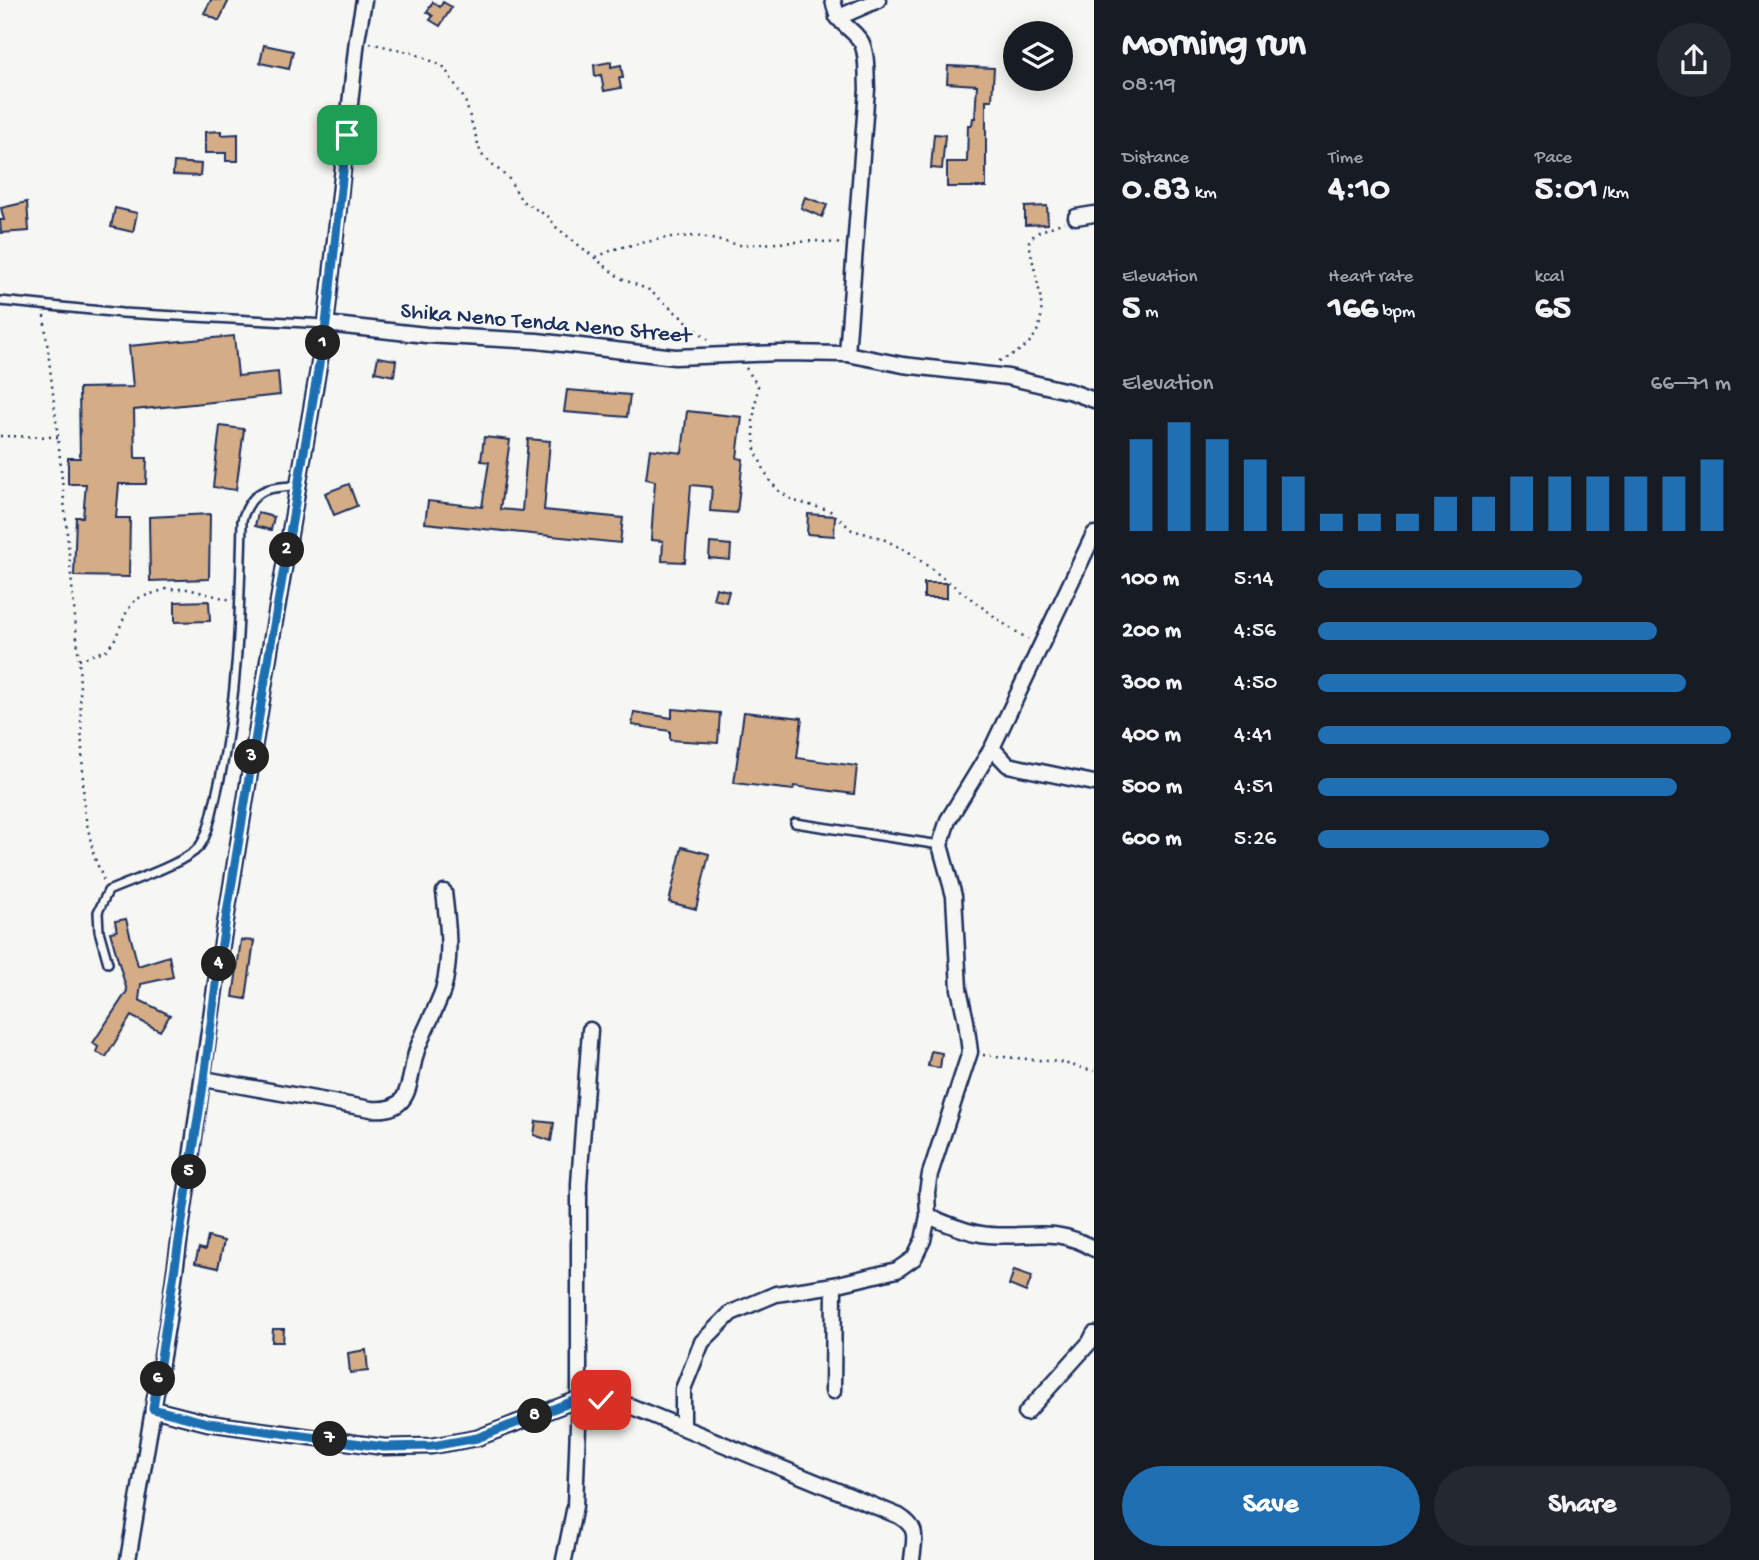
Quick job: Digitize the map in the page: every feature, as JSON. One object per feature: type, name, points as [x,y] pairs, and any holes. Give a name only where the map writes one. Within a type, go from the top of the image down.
[{"type":"street","points":[[128,1560],[204,1079],[218,968],[326,324],[357,40],[364,0]]},
{"type":"street","points":[[832,0],[837,18],[860,40],[864,48],[867,89],[847,354]]},
{"type":"street","points":[[837,18],[878,0]]},
{"type":"street","points":[[1076,217],[1094,214]]},
{"type":"street","name":"Shika Neno Tenda Neno Street","points":[[326,324],[426,335],[537,341],[675,357],[781,353],[847,354],[902,365],[1008,377],[1094,400]]},
{"type":"street","points":[[682,1427],[682,1389],[702,1342],[731,1313],[776,1294],[834,1285],[897,1270],[914,1258],[923,1240],[928,1216],[927,1192],[930,1174],[970,1052],[967,1021],[959,989],[954,896],[940,845],[948,820],[992,748],[1094,534]]},
{"type":"street","points":[[992,748],[1008,765],[1094,783]]},
{"type":"street","points":[[204,1079],[371,1109],[387,1110],[398,1105],[407,1095],[417,1051],[443,989],[450,942],[444,892]]},
{"type":"street","points":[[564,1560],[575,1506],[579,1399],[579,1184],[590,1030]]},
{"type":"street","points":[[928,1216],[982,1234],[1059,1234],[1079,1240],[1094,1249]]},
{"type":"street","points":[[833,1391],[834,1285]]},
{"type":"street","points":[[1026,1413],[1090,1342],[1094,1334]]},
{"type":"street","points":[[153,1409],[208,1423],[370,1445],[432,1446],[477,1438],[579,1399],[601,1400],[630,1406],[899,1516],[909,1522],[915,1532],[912,1560]]},
{"type":"lane","points":[[0,301],[122,313],[326,324]]},
{"type":"lane","points":[[108,963],[99,931],[98,912],[108,891],[182,859],[199,846],[209,825],[220,782],[236,683],[242,520],[247,504],[259,493],[272,487],[297,486]]},
{"type":"lane","points":[[795,823],[940,845]]},
{"type":"path","points":[[357,40],[413,53],[443,66],[465,100],[481,154],[509,179],[522,201],[549,217],[556,227],[620,278],[649,290],[727,355],[748,369],[758,386],[753,421],[755,450],[769,480],[779,491],[794,500],[829,510],[852,530],[881,538],[909,552],[1007,626],[1039,646]]},
{"type":"path","points":[[990,363],[1025,348],[1037,332],[1042,318],[1042,299],[1033,270],[1029,241],[1036,233],[1076,217]]},
{"type":"path","points":[[596,257],[618,248],[670,237],[697,236],[740,245],[816,241],[854,245]]},
{"type":"path","points":[[42,305],[58,437],[79,660],[83,810],[94,856],[108,891]]},
{"type":"path","points":[[0,436],[58,437]]},
{"type":"path","points":[[79,660],[106,650],[114,641],[127,611],[136,599],[166,589],[188,589],[241,603]]},
{"type":"path","points":[[970,1052],[995,1057],[1060,1062],[1094,1072]]},
{"type":"building","points":[[211,0],[229,0],[219,21],[204,13]]},
{"type":"building","points":[[433,2],[440,7],[443,2],[452,7],[440,26],[430,20],[433,16],[427,12]]},
{"type":"building","points":[[264,45],[293,51],[289,69],[260,63]]},
{"type":"building","points":[[611,62],[611,67],[621,65],[621,88],[604,91],[601,75],[595,76],[594,65]]},
{"type":"building","points":[[948,66],[994,68],[992,100],[986,100],[986,187],[947,187],[947,162],[967,162],[968,125],[972,125],[975,118],[977,85],[947,83]]},
{"type":"building","points":[[221,131],[221,135],[238,134],[238,161],[226,161],[226,153],[205,153],[205,132]]},
{"type":"building","points":[[934,134],[945,135],[942,169],[931,168]]},
{"type":"building","points":[[174,162],[201,164],[200,176],[173,175]]},
{"type":"building","points":[[805,197],[827,205],[822,217],[801,208]]},
{"type":"building","points":[[27,202],[29,231],[1,233],[0,220],[4,220],[1,208]]},
{"type":"building","points":[[1047,206],[1048,224],[1025,225],[1025,207]]},
{"type":"building","points":[[115,208],[137,213],[133,232],[111,227]]},
{"type":"building","points":[[234,336],[238,376],[278,372],[280,395],[134,410],[135,458],[147,458],[146,484],[119,484],[116,518],[130,518],[129,577],[74,576],[76,517],[83,517],[86,484],[68,484],[68,458],[80,458],[79,388],[133,387],[129,346]]},
{"type":"building","points":[[378,357],[396,360],[394,376],[375,372]]},
{"type":"building","points":[[567,390],[630,395],[627,417],[564,412]]},
{"type":"building","points":[[687,411],[742,417],[737,458],[743,459],[737,513],[710,511],[712,487],[691,485],[685,562],[662,561],[663,541],[651,540],[655,481],[646,479],[650,449],[682,453]]},
{"type":"building","points":[[220,426],[244,429],[236,490],[213,487]]},
{"type":"building","points":[[484,437],[510,440],[500,509],[522,511],[528,439],[550,441],[544,510],[623,518],[620,543],[425,523],[428,501],[482,507],[489,462],[481,461]]},
{"type":"building","points":[[349,484],[357,506],[334,515],[325,493]]},
{"type":"building","points":[[258,513],[274,517],[271,530],[255,526]]},
{"type":"building","points":[[210,514],[209,579],[150,581],[149,517]]},
{"type":"building","points":[[808,514],[835,516],[834,536],[807,534]]},
{"type":"building","points":[[710,543],[731,545],[730,560],[709,558]]},
{"type":"building","points":[[924,583],[947,583],[947,598],[924,598]]},
{"type":"building","points":[[716,588],[729,591],[726,602],[713,599]]},
{"type":"building","points":[[209,601],[210,621],[175,622],[175,602]]},
{"type":"building","points":[[672,709],[720,713],[718,743],[670,740],[670,731],[632,725],[634,712],[672,718]]},
{"type":"building","points":[[744,712],[802,718],[797,758],[857,766],[854,794],[794,786],[793,790],[734,783]]},
{"type":"building","points":[[682,847],[709,854],[696,909],[669,902]]},
{"type":"building","points":[[126,919],[138,966],[169,956],[173,977],[141,984],[139,1000],[170,1015],[160,1031],[131,1016],[106,1057],[96,1052],[98,1047],[93,1043],[127,991],[110,932],[117,931],[115,921]]},
{"type":"building","points":[[241,940],[254,941],[246,999],[233,997]]},
{"type":"building","points":[[931,1051],[942,1053],[940,1068],[928,1066]]},
{"type":"building","points":[[536,1121],[554,1123],[551,1141],[534,1135]]},
{"type":"building","points":[[208,1237],[224,1241],[218,1268],[195,1263],[199,1248],[205,1250]]},
{"type":"building","points":[[1014,1270],[1032,1276],[1026,1292],[1009,1285]]},
{"type":"building","points":[[273,1329],[284,1329],[283,1342],[272,1342]]},
{"type":"building","points":[[366,1350],[368,1371],[350,1373],[348,1353]]},
{"type":"route","points":[[347,135],[326,324],[218,968],[204,1079],[153,1409],[208,1423],[384,1447],[432,1446],[477,1438],[579,1399],[601,1400]]}]
